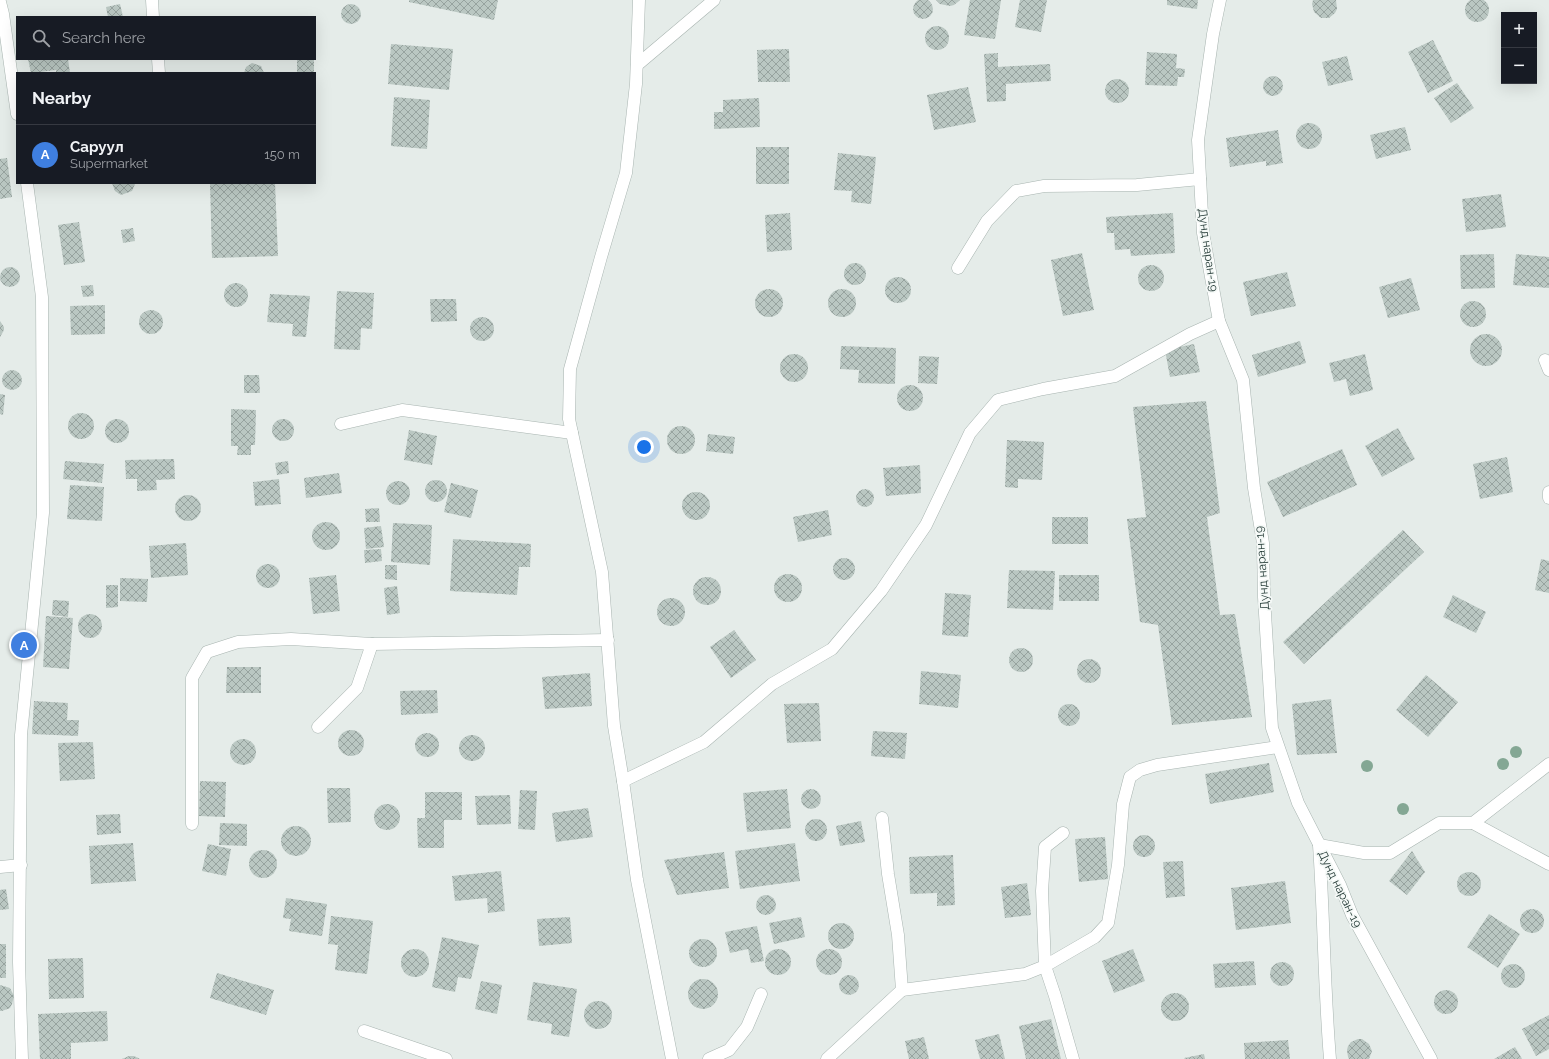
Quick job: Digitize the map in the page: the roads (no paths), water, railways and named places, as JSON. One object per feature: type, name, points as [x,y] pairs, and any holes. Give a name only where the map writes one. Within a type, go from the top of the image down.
[{"type":"street","points":[[152,0],[153,16]]},
{"type":"street","points":[[639,0],[636,84],[626,173],[601,256],[570,369],[569,419],[602,572],[614,726],[637,880],[672,1059]]},
{"type":"street","points":[[637,65],[714,0]]},
{"type":"street","name":"Дунд наран-19","points":[[1220,0],[1213,34],[1198,140],[1203,233],[1219,321],[1243,380],[1254,488],[1263,543],[1264,597],[1272,728],[1298,803],[1340,885],[1352,915],[1431,1059]]},
{"type":"street","points":[[0,2],[16,107]]},
{"type":"street","points":[[158,60],[159,72]]},
{"type":"street","points":[[958,268],[986,221],[1016,191],[1044,186],[1136,185],[1200,179]]},
{"type":"street","points":[[22,1059],[19,962],[21,735],[43,514],[42,297],[27,184]]},
{"type":"street","points":[[623,781],[704,742],[772,684],[832,649],[880,590],[926,525],[970,433],[998,400],[1043,389],[1115,376],[1190,334],[1219,321]]},
{"type":"street","points":[[341,424],[402,410],[572,433]]},
{"type":"street","points":[[1549,492],[1549,498]]},
{"type":"street","points":[[192,824],[192,678],[207,652],[238,642],[291,639],[372,644],[608,640]]},
{"type":"street","points":[[318,726],[357,688],[372,644]]},
{"type":"street","points":[[827,1059],[902,990],[1025,974],[1045,966],[1095,937],[1108,923],[1118,865],[1123,804],[1130,777],[1140,770],[1157,765],[1278,747]]},
{"type":"street","points":[[1473,823],[1549,764]]},
{"type":"street","points":[[882,818],[888,874],[898,935],[902,990]]},
{"type":"street","points":[[1330,1059],[1326,1016],[1323,896],[1319,845],[1364,853],[1390,853],[1439,823],[1473,823],[1549,864]]},
{"type":"street","points":[[1063,833],[1045,847],[1042,891],[1045,966],[1073,1059]]},
{"type":"street","points":[[0,867],[21,865]]},
{"type":"street","points":[[709,1059],[729,1050],[747,1027],[761,994]]},
{"type":"street","points":[[364,1031],[446,1059]]},
{"type":"place","name":"Саруул","points":[[24,645]]}]
